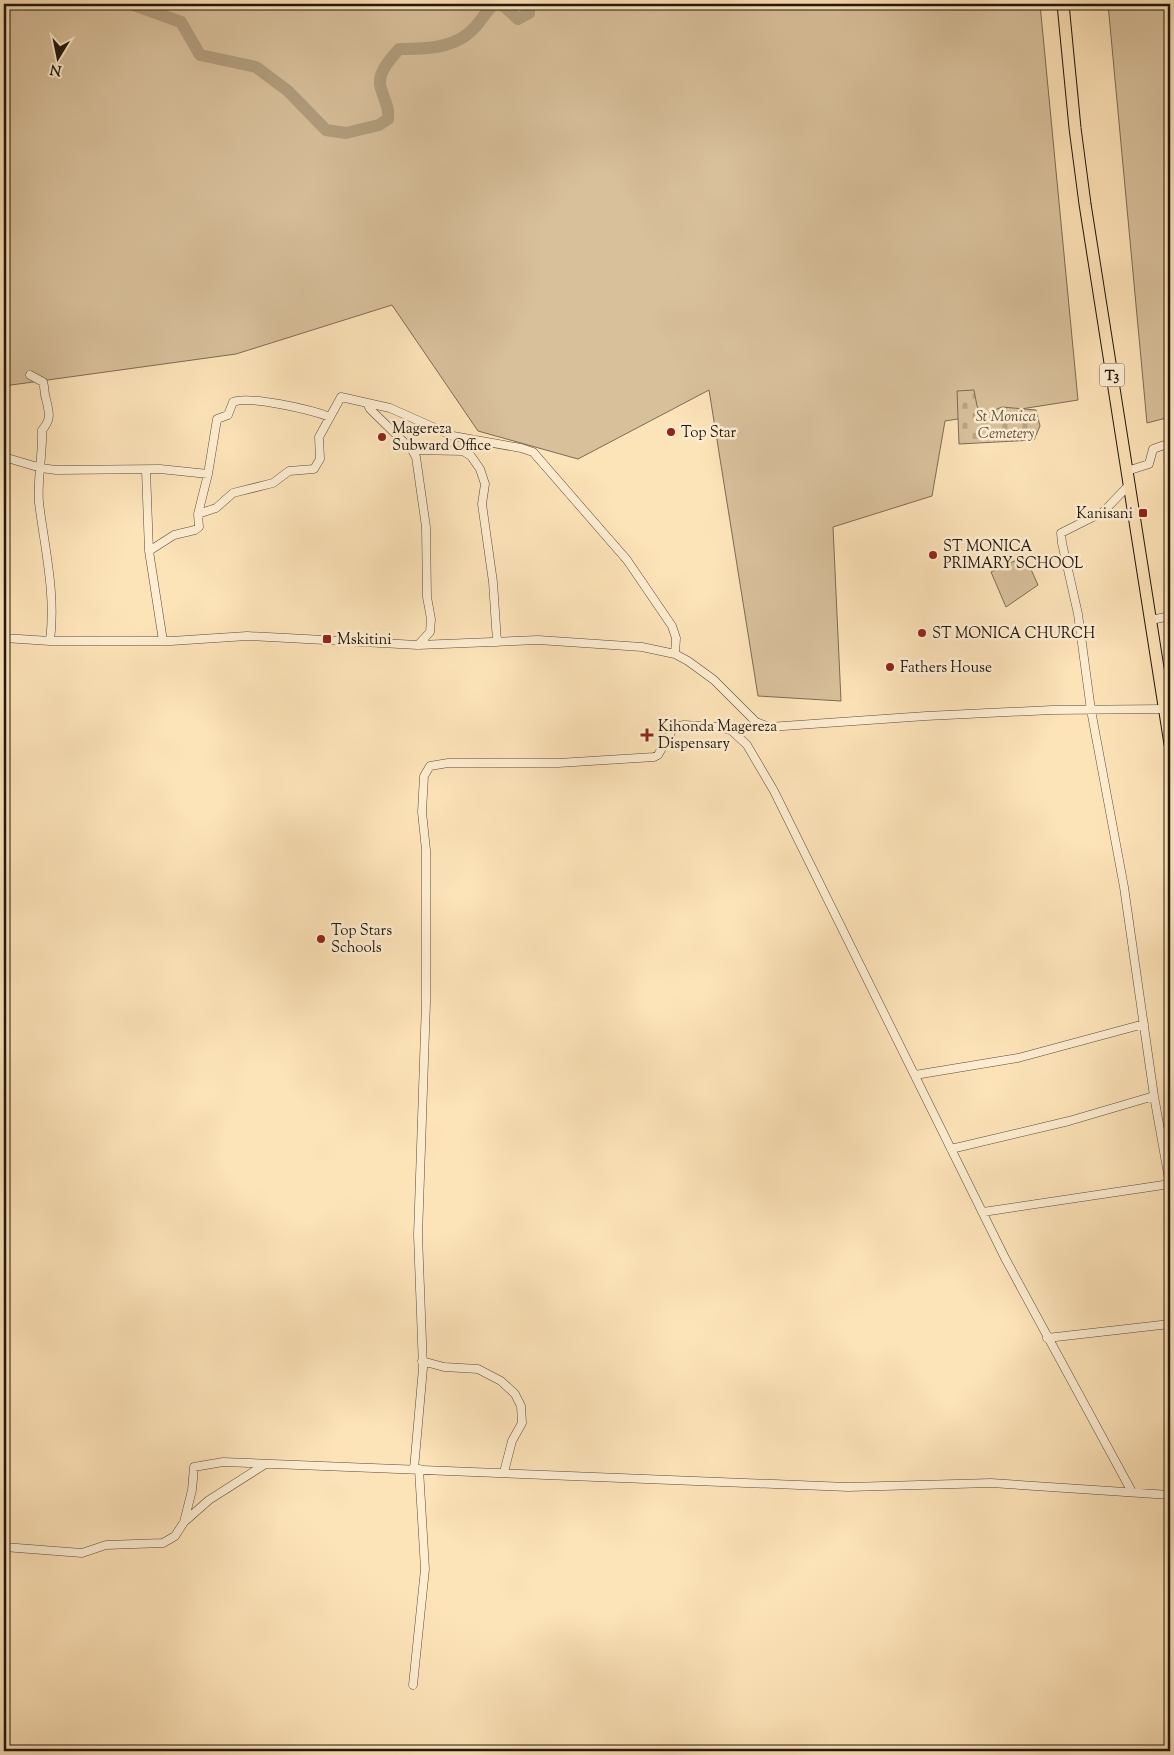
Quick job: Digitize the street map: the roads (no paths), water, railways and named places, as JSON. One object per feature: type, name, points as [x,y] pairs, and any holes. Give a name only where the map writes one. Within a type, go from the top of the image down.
[{"type":"highway","name":"T3","points":[[1063,4],[1072,108],[1085,204],[1150,620],[1166,694],[1165,709],[1170,744]]},
{"type":"street","points":[[30,375],[43,382],[45,397],[51,412],[47,425],[42,430],[39,497],[50,566],[52,612],[50,641]]},
{"type":"street","points":[[198,514],[216,508],[233,493],[273,483],[289,471],[314,469],[320,460],[319,437],[341,397],[391,409],[453,436],[521,448],[534,453],[627,560],[672,626],[676,638],[675,654]]},
{"type":"street","points":[[149,551],[174,535],[196,529],[200,525],[198,514],[208,474],[217,419],[229,414],[233,402],[244,400],[258,401],[330,417]]},
{"type":"street","points":[[367,403],[370,409],[412,450],[416,457],[426,527],[427,598],[431,619],[430,632],[418,645]]},
{"type":"street","points":[[1127,471],[1149,464],[1153,449],[1170,443]]},
{"type":"street","points":[[412,450],[463,451],[471,456],[480,469],[484,484],[482,504],[493,582],[497,642]]},
{"type":"street","points":[[4,457],[41,468],[76,471],[146,470],[208,474]]},
{"type":"street","points":[[146,470],[149,551],[162,641]]},
{"type":"street","points":[[983,1212],[1170,1184],[1154,1096],[1124,887],[1091,710],[1078,614],[1064,556],[1061,532],[1103,512],[1129,485]]},
{"type":"street","points":[[1150,620],[1170,616]]},
{"type":"street","points":[[4,638],[50,641],[162,641],[256,636],[418,645],[538,640],[642,647],[675,654],[714,680],[756,722],[769,728],[860,719],[1165,709]]},
{"type":"street","points":[[414,1685],[425,1569],[416,1469],[422,1360],[418,1226],[426,1002],[426,850],[422,812],[424,776],[430,766],[448,763],[558,763],[654,757],[658,755],[676,725],[718,727],[731,730],[747,745],[774,791],[1047,1338],[1132,1492]]},
{"type":"street","points":[[915,1075],[1018,1058],[1144,1024]]},
{"type":"street","points":[[952,1149],[1069,1121],[1154,1096]]},
{"type":"street","points":[[1047,1338],[1170,1324]]},
{"type":"street","points":[[422,1360],[444,1367],[478,1369],[500,1381],[515,1394],[521,1406],[522,1423],[512,1441],[504,1472]]},
{"type":"street","points":[[184,1522],[192,1490],[194,1467],[224,1462],[848,1487],[991,1483],[1170,1495]]},
{"type":"street","points":[[4,1547],[82,1553],[106,1545],[158,1544],[175,1536],[184,1522],[209,1500],[264,1465]]},
{"type":"waterway","points":[[131,4],[181,22],[200,55],[256,67],[288,91],[326,130],[346,133],[379,125],[388,119],[388,110],[381,89],[380,79],[386,65],[399,49],[429,48],[459,40],[475,27],[495,4]]},
{"type":"waterway","points":[[498,4],[505,7],[518,19],[529,13],[529,4]]},
{"type":"place","name":"Top Star","points":[[671,432]]},
{"type":"place","name":"Magereza Subward Office","points":[[382,437]]},
{"type":"place","name":"Kanisani","points":[[1143,513]]},
{"type":"place","name":"ST MONICA PRIMARY SCHOOL","points":[[933,555]]},
{"type":"place","name":"ST MONICA CHURCH","points":[[922,633]]},
{"type":"place","name":"Mskitini","points":[[327,639]]},
{"type":"place","name":"Fathers House","points":[[890,667]]},
{"type":"place","name":"Kihonda Magereza Dispensary","points":[[647,735]]},
{"type":"place","name":"Top Stars Schools","points":[[321,939]]},
{"type":"park label","name":"St Monica Cemetery","points":[[1006,424]]}]
